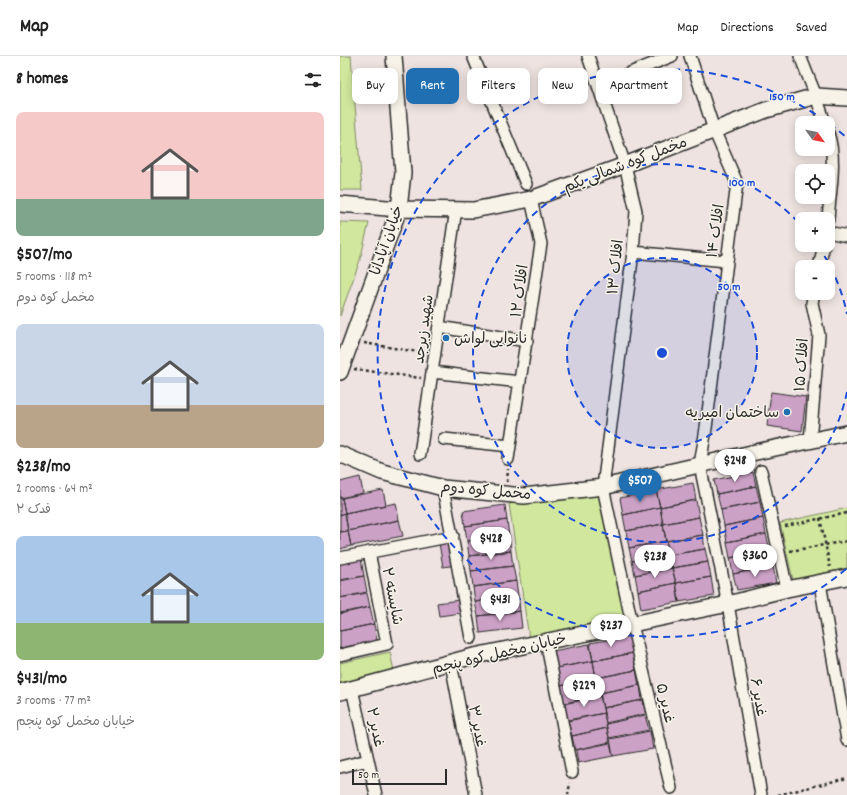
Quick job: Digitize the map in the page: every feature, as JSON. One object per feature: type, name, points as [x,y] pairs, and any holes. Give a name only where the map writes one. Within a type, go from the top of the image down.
[{"type":"street","name":"خیابان آپادانا","points":[[341,369],[399,208],[402,173],[394,56]]},
{"type":"street","points":[[473,56],[526,184]]},
{"type":"street","name":"افلاک ۱۳","points":[[588,56],[596,80]]},
{"type":"street","points":[[642,68],[672,56]]},
{"type":"street","name":"افلاک ۱۴","points":[[690,56],[714,130],[737,183],[700,465]]},
{"type":"street","points":[[800,56],[823,116]]},
{"type":"street","name":"مخمل کوه شمالی‌ یکم","points":[[340,204],[399,208],[473,210],[531,199],[625,165],[766,110],[816,96],[847,98]]},
{"type":"street","name":"افلاک ۱۳","points":[[604,104],[625,165],[636,211],[633,252],[603,486],[632,624]]},
{"type":"street","points":[[829,212],[833,156]]},
{"type":"street","name":"افلاک ۱۲","points":[[508,459],[541,244],[531,199]]},
{"type":"street","name":"شهید زبرجد","points":[[420,454],[456,209]]},
{"type":"street","points":[[835,233],[847,236]]},
{"type":"street","points":[[633,252],[726,261]]},
{"type":"street","name":"افلاک ۱۵","points":[[810,441],[819,335],[813,300]]},
{"type":"street","points":[[439,327],[527,341]]},
{"type":"street","points":[[432,376],[520,382]]},
{"type":"street","name":"مخمل کوه دوم","points":[[340,454],[382,472],[443,488],[524,496],[603,486],[847,433]]},
{"type":"street","points":[[444,439],[510,446]]},
{"type":"street","name":"غدیر ۶","points":[[700,465],[728,604],[761,795]]},
{"type":"street","points":[[760,471],[787,589]]},
{"type":"street","points":[[443,488],[453,536],[470,638]]},
{"type":"street","points":[[340,558],[453,536]]},
{"type":"street","name":"شایسته ۲","points":[[340,655],[387,644],[369,552]]},
{"type":"street","name":"خیابان مخمل کوه پنجم","points":[[346,690],[474,656],[728,604],[787,589],[847,578]]},
{"type":"street","points":[[826,582],[847,740]]},
{"type":"street","name":"غدیر ۵","points":[[632,624],[671,788]]},
{"type":"street","points":[[546,641],[572,772]]},
{"type":"street","name":"غدیر ۳","points":[[451,663],[476,795]]},
{"type":"street","name":"غدیر ۲","points":[[346,690],[368,760],[376,795]]},
{"type":"street","points":[[340,767],[368,760]]},
{"type":"path","points":[[351,341],[435,354]]},
{"type":"path","points":[[341,369],[432,376]]},
{"type":"path","points":[[506,495],[508,459]]},
{"type":"path","points":[[773,528],[847,513]]},
{"type":"path","points":[[820,518],[825,545],[826,582]]},
{"type":"path","points":[[779,553],[847,541]]},
{"type":"path","points":[[778,795],[847,778]]},
{"type":"green space","points":[[340,56],[351,56],[352,104],[355,104],[362,190],[340,190]]},
{"type":"green space","points":[[340,222],[369,223],[360,260],[340,316]]},
{"type":"green space","points":[[599,491],[625,619],[529,638],[509,504]]},
{"type":"green space","points":[[847,508],[847,568],[793,580],[780,523]]},
{"type":"green space","points":[[390,652],[394,671],[340,683],[340,663]]},
{"type":"building","name":"ساختمان امیریه","points":[[771,392],[806,397],[802,431],[767,426]]},
{"type":"building","points":[[753,472],[756,486],[717,494],[714,480]]},
{"type":"building","points":[[360,477],[363,493],[340,498],[340,482]]},
{"type":"building","points":[[693,483],[696,500],[660,507],[656,490]]},
{"type":"building","points":[[756,486],[760,502],[721,510],[717,494]]},
{"type":"building","points":[[383,490],[386,505],[345,513],[342,498]]},
{"type":"building","points":[[656,490],[660,507],[623,515],[620,498]]},
{"type":"building","points":[[340,498],[342,498],[345,513],[340,515]]},
{"type":"building","points":[[696,500],[699,517],[663,524],[660,507]]},
{"type":"building","points":[[760,502],[763,518],[724,526],[721,510]]},
{"type":"building","points":[[396,503],[399,520],[348,531],[345,513]]},
{"type":"building","points":[[505,505],[507,520],[465,526],[463,511]]},
{"type":"building","points":[[660,507],[663,524],[626,531],[623,515]]},
{"type":"building","points":[[345,513],[348,531],[340,532],[340,515]]},
{"type":"building","points":[[699,517],[703,535],[666,541],[663,524]]},
{"type":"building","points":[[763,518],[766,534],[727,542],[724,526]]},
{"type":"building","points":[[399,520],[403,536],[351,546],[348,531]]},
{"type":"building","points":[[507,520],[509,536],[467,541],[465,526]]},
{"type":"building","points":[[663,524],[666,541],[629,548],[626,531]]},
{"type":"building","points":[[348,531],[351,546],[340,549],[340,532]]},
{"type":"building","points":[[766,534],[770,550],[730,558],[727,542]]},
{"type":"building","points":[[703,535],[705,549],[670,555],[666,541]]},
{"type":"building","points":[[509,536],[511,551],[469,556],[467,541]]},
{"type":"building","points":[[452,541],[456,565],[443,567],[439,543]]},
{"type":"building","points":[[666,541],[670,555],[632,561],[629,548]]},
{"type":"building","points":[[705,549],[708,562],[672,568],[670,555]]},
{"type":"building","points":[[770,550],[773,566],[733,574],[730,558]]},
{"type":"building","points":[[511,551],[513,566],[471,571],[469,556]]},
{"type":"building","points":[[670,555],[672,568],[635,575],[632,561]]},
{"type":"building","points":[[361,559],[364,576],[340,580],[340,563]]},
{"type":"building","points":[[708,562],[711,577],[676,583],[672,568]]},
{"type":"building","points":[[513,566],[516,581],[473,587],[471,571]]},
{"type":"building","points":[[773,566],[776,583],[737,590],[733,574]]},
{"type":"building","points":[[672,568],[676,583],[638,591],[635,575]]},
{"type":"building","points":[[364,576],[367,592],[340,598],[340,581]]},
{"type":"building","points":[[711,577],[714,596],[679,602],[676,583]]},
{"type":"building","points":[[516,581],[518,596],[475,602],[473,587]]},
{"type":"building","points":[[676,583],[679,602],[641,609],[638,591]]},
{"type":"building","points":[[367,593],[370,607],[340,613],[340,598]]},
{"type":"building","points":[[518,596],[520,611],[478,616],[475,602]]},
{"type":"building","points":[[459,600],[461,613],[439,616],[437,603]]},
{"type":"building","points":[[370,607],[374,624],[340,631],[340,614]]},
{"type":"building","points":[[520,611],[522,628],[480,633],[478,616]]},
{"type":"building","points":[[374,624],[377,641],[340,648],[340,631]]},
{"type":"building","points":[[630,636],[633,653],[593,661],[590,643]]},
{"type":"building","points":[[589,644],[593,661],[557,668],[553,651]]},
{"type":"building","points":[[633,653],[636,670],[596,678],[593,661]]},
{"type":"building","points":[[593,661],[596,678],[560,686],[556,668]]},
{"type":"building","points":[[636,670],[639,685],[600,693],[597,678]]},
{"type":"building","points":[[596,679],[600,696],[564,703],[560,686]]},
{"type":"building","points":[[640,685],[642,700],[603,708],[600,693]]},
{"type":"building","points":[[600,696],[604,713],[568,720],[564,704]]},
{"type":"building","points":[[643,700],[645,714],[606,723],[603,708]]},
{"type":"building","points":[[604,713],[607,728],[572,736],[568,721]]},
{"type":"building","points":[[645,715],[649,730],[609,738],[606,724]]},
{"type":"building","points":[[607,728],[610,742],[575,750],[572,736]]},
{"type":"building","points":[[650,731],[653,749],[613,756],[610,739]]},
{"type":"building","points":[[610,743],[613,756],[578,763],[576,750]]},
{"type":"place","name":"نانوایی لواش","points":[[446,338]]},
{"type":"place","name":"ساختمان امیریه","points":[[787,412]]}]
